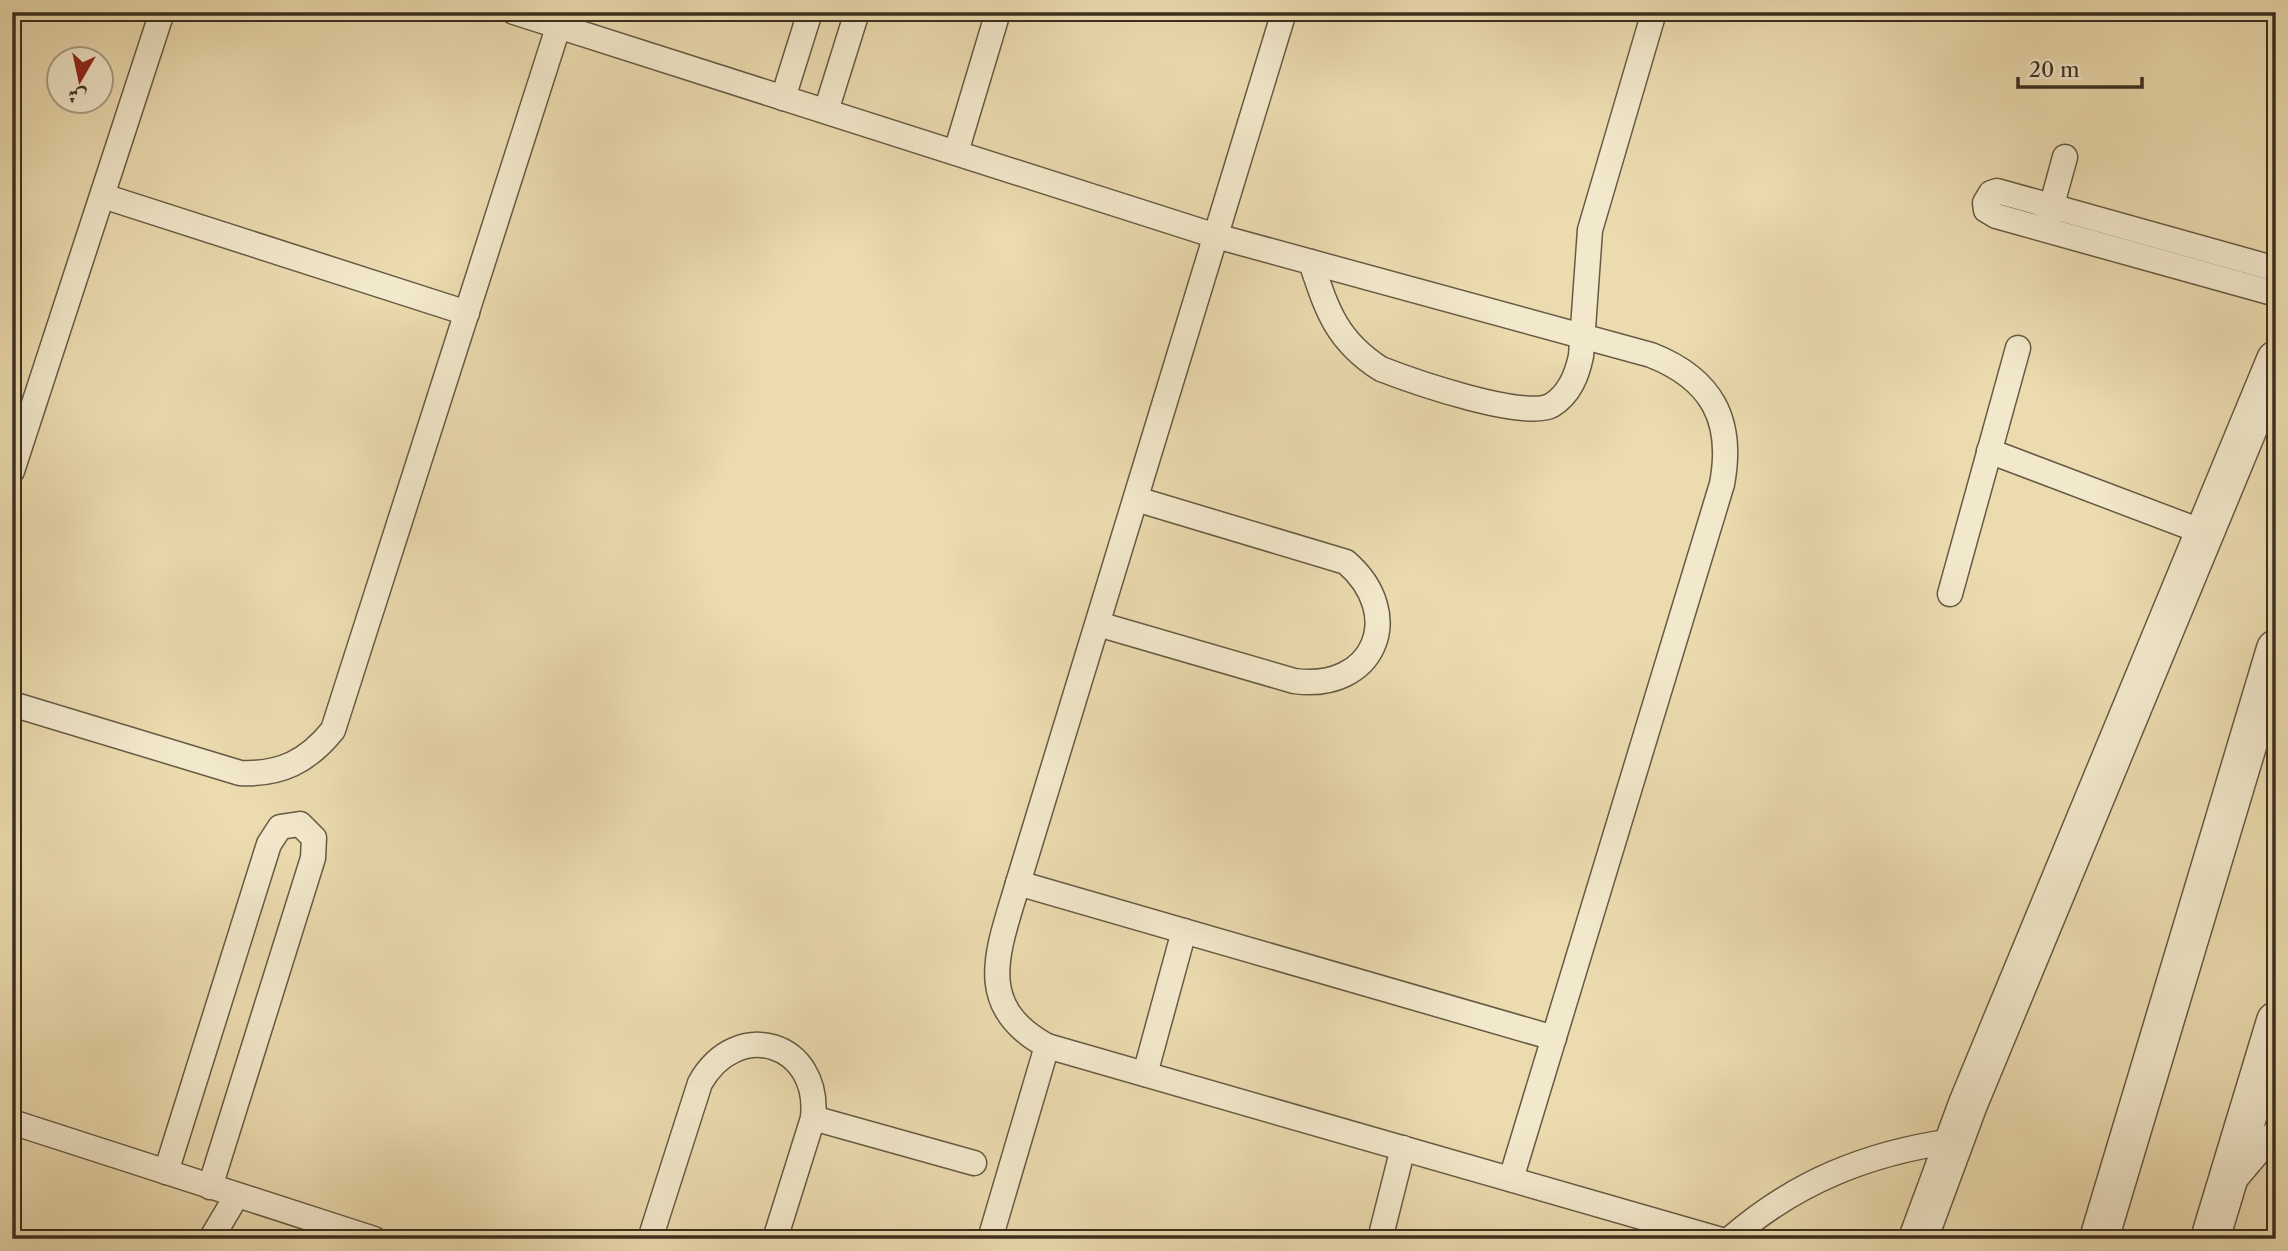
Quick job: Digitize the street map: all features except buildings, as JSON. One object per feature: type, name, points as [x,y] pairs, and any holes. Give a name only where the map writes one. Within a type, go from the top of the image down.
[{"type":"street","points":[[1914,1231],[2276,360]]},
{"type":"street","points":[[2099,1239],[2276,649]]},
{"type":"street","points":[[2215,1225],[2276,1021]]},
{"type":"lane","points":[[12,471],[162,12]]},
{"type":"lane","points":[[514,12],[561,19],[783,98],[1216,236],[1583,335],[1677,365],[1698,382],[1715,404],[1724,430],[1727,457],[1722,484],[1511,1179]]},
{"type":"lane","points":[[783,98],[810,12]]},
{"type":"lane","points":[[826,111],[857,12]]},
{"type":"lane","points":[[956,152],[998,12]]},
{"type":"lane","points":[[1284,12],[1018,883],[996,969],[999,995],[1009,1018],[1028,1036],[1047,1046],[1717,1239]]},
{"type":"lane","points":[[1311,262],[1335,326],[1363,357],[1401,376],[1508,407],[1537,410],[1551,405],[1567,392],[1577,375],[1583,335],[1590,230],[1654,12]]},
{"type":"lane","points":[[12,704],[240,774],[283,770],[303,760],[320,746],[333,730],[342,710],[561,19]]},
{"type":"lane","points":[[2045,230],[2065,157]]},
{"type":"lane","points":[[2276,269],[1997,191],[1986,198],[1986,209],[1990,214],[2276,294]]},
{"type":"lane","points":[[103,196],[467,313]]},
{"type":"lane","points":[[1950,594],[2018,348]]},
{"type":"lane","points":[[1990,451],[2203,532]]},
{"type":"lane","points":[[1098,624],[1294,681],[1317,684],[1340,678],[1360,665],[1373,645],[1378,622],[1375,599],[1363,578],[1346,562],[1136,499]]},
{"type":"lane","points":[[166,1172],[269,844],[280,827],[300,824],[314,838],[313,858],[210,1187]]},
{"type":"lane","points":[[1018,883],[1554,1038]]},
{"type":"lane","points":[[1145,1074],[1184,931]]},
{"type":"lane","points":[[650,1239],[700,1083],[709,1066],[725,1053],[743,1045],[764,1044],[782,1050],[799,1062],[810,1079],[815,1098],[813,1118],[775,1239]]},
{"type":"lane","points":[[990,1239],[1047,1046]]},
{"type":"lane","points":[[813,1118],[974,1163]]},
{"type":"lane","points":[[12,1122],[374,1239]]},
{"type":"lane","points":[[2215,1225],[2243,1168],[2276,1131]]},
{"type":"lane","points":[[1730,1239],[1783,1197],[1848,1165],[1882,1154],[1953,1141]]},
{"type":"lane","points":[[1380,1239],[1403,1148]]},
{"type":"lane","points":[[211,1239],[237,1195]]}]
